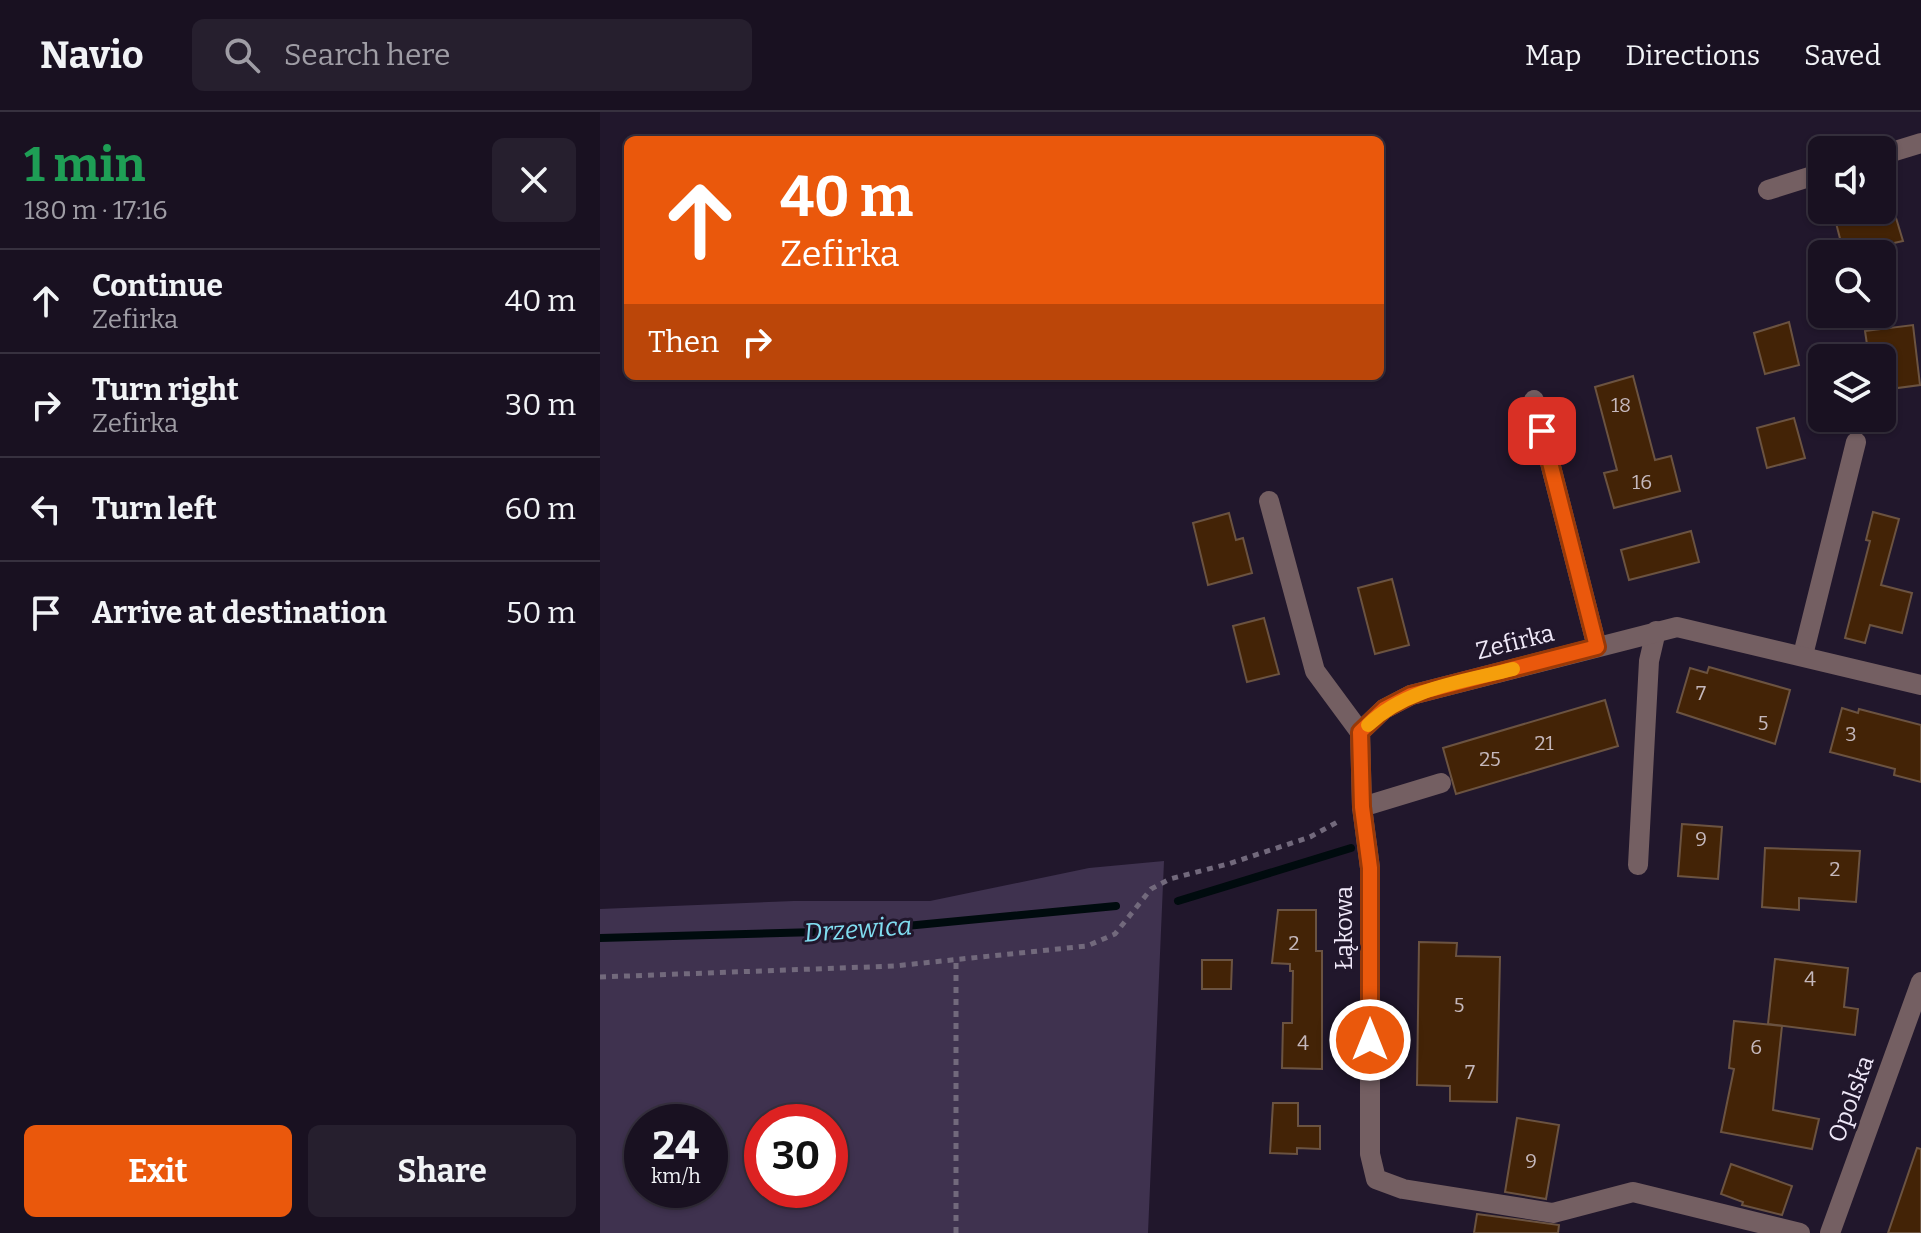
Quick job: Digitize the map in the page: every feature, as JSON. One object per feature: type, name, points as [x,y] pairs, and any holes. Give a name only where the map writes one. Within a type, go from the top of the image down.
[{"type":"street","points":[[1896,151],[1921,143]]},
{"type":"street","points":[[1768,190],[1808,177]]},
{"type":"street","points":[[1534,400],[1597,647]]},
{"type":"street","points":[[1803,655],[1856,442]]},
{"type":"street","points":[[1269,501],[1315,671],[1360,732],[1362,807],[1441,783]]},
{"type":"street","name":"Zefirka","points":[[1360,732],[1384,709],[1411,695],[1677,627],[1921,685]]},
{"type":"street","points":[[1638,865],[1649,661],[1656,631]]},
{"type":"street","name":"Łąkowa","points":[[1362,807],[1370,868],[1370,1154],[1376,1179],[1403,1189],[1553,1213],[1633,1192],[1800,1233]]},
{"type":"street","name":"Opolska","points":[[1830,1233],[1921,982]]},
{"type":"path","points":[[600,977],[894,966],[1087,946],[1115,934],[1151,889],[1170,879],[1310,837],[1362,807]]},
{"type":"path","points":[[956,959],[956,1233]]},
{"type":"shaded area","points":[[1164,861],[1148,1233],[600,1233],[600,909],[794,901],[930,901],[1089,868]]},
{"type":"building","points":[[1896,218],[1903,241],[1896,243],[1896,240],[1840,240],[1836,224],[1896,224]]},
{"type":"building","points":[[1789,322],[1799,365],[1765,374],[1754,333]]},
{"type":"building","points":[[1913,325],[1920,385],[1896,388],[1896,344],[1867,344],[1865,331]]},
{"type":"building","points":[[1633,376],[1655,460],[1671,456],[1680,491],[1614,508],[1604,473],[1617,470],[1595,387]]},
{"type":"building","points":[[1794,418],[1805,458],[1767,468],[1757,428]]},
{"type":"building","points":[[1873,512],[1899,519],[1881,585],[1912,593],[1902,633],[1870,625],[1865,643],[1845,638],[1870,541],[1866,540]]},
{"type":"building","points":[[1229,513],[1236,540],[1243,538],[1252,573],[1208,585],[1193,523]]},
{"type":"building","points":[[1691,531],[1699,562],[1629,580],[1621,550]]},
{"type":"building","points":[[1392,579],[1409,645],[1375,654],[1358,588]]},
{"type":"building","points":[[1264,618],[1279,674],[1247,682],[1233,626]]},
{"type":"building","points":[[1709,667],[1790,690],[1775,744],[1677,712],[1690,668],[1707,673]]},
{"type":"building","points":[[1605,700],[1618,746],[1456,794],[1443,748]]},
{"type":"building","points":[[1842,708],[1858,713],[1859,709],[1921,725],[1921,782],[1894,775],[1895,769],[1830,752]]},
{"type":"building","points":[[1682,824],[1722,827],[1718,879],[1678,876]]},
{"type":"building","points":[[1765,848],[1860,851],[1856,902],[1799,898],[1799,910],[1762,907]]},
{"type":"building","points":[[1278,910],[1316,910],[1316,951],[1322,951],[1322,1069],[1282,1068],[1283,1023],[1292,1023],[1293,971],[1290,971],[1290,964],[1272,963]]},
{"type":"building","points":[[1419,942],[1457,943],[1456,956],[1500,957],[1497,1102],[1450,1101],[1450,1086],[1417,1085]]},
{"type":"building","points":[[1775,959],[1848,968],[1844,1007],[1858,1009],[1855,1035],[1768,1024]]},
{"type":"building","points":[[1202,960],[1232,960],[1231,989],[1202,989]]},
{"type":"building","points":[[1734,1021],[1782,1026],[1773,1110],[1819,1119],[1812,1149],[1721,1132],[1734,1069],[1729,1068]]},
{"type":"building","points":[[1273,1103],[1298,1103],[1298,1126],[1320,1126],[1320,1149],[1297,1148],[1297,1154],[1270,1153]]},
{"type":"building","points":[[1517,1118],[1559,1125],[1546,1199],[1505,1192]]},
{"type":"building","points":[[1917,1148],[1921,1149],[1921,1233],[1888,1233]]},
{"type":"building","points":[[1731,1164],[1792,1186],[1782,1215],[1742,1205],[1743,1202],[1721,1194]]},
{"type":"building","points":[[1477,1214],[1559,1225],[1558,1233],[1474,1233]]},
{"type":"waterway","name":"Drzewica","points":[[1178,901],[1351,848]]},
{"type":"waterway","name":"Drzewica","points":[[600,938],[854,931],[1116,906]]},
{"type":"slow traffic","points":[[1368,725],[1384,709],[1411,695],[1513,669]]},
{"type":"route","points":[[1370,1040],[1370,868],[1362,807],[1360,732],[1384,709],[1411,695],[1597,647],[1542,431]]}]
